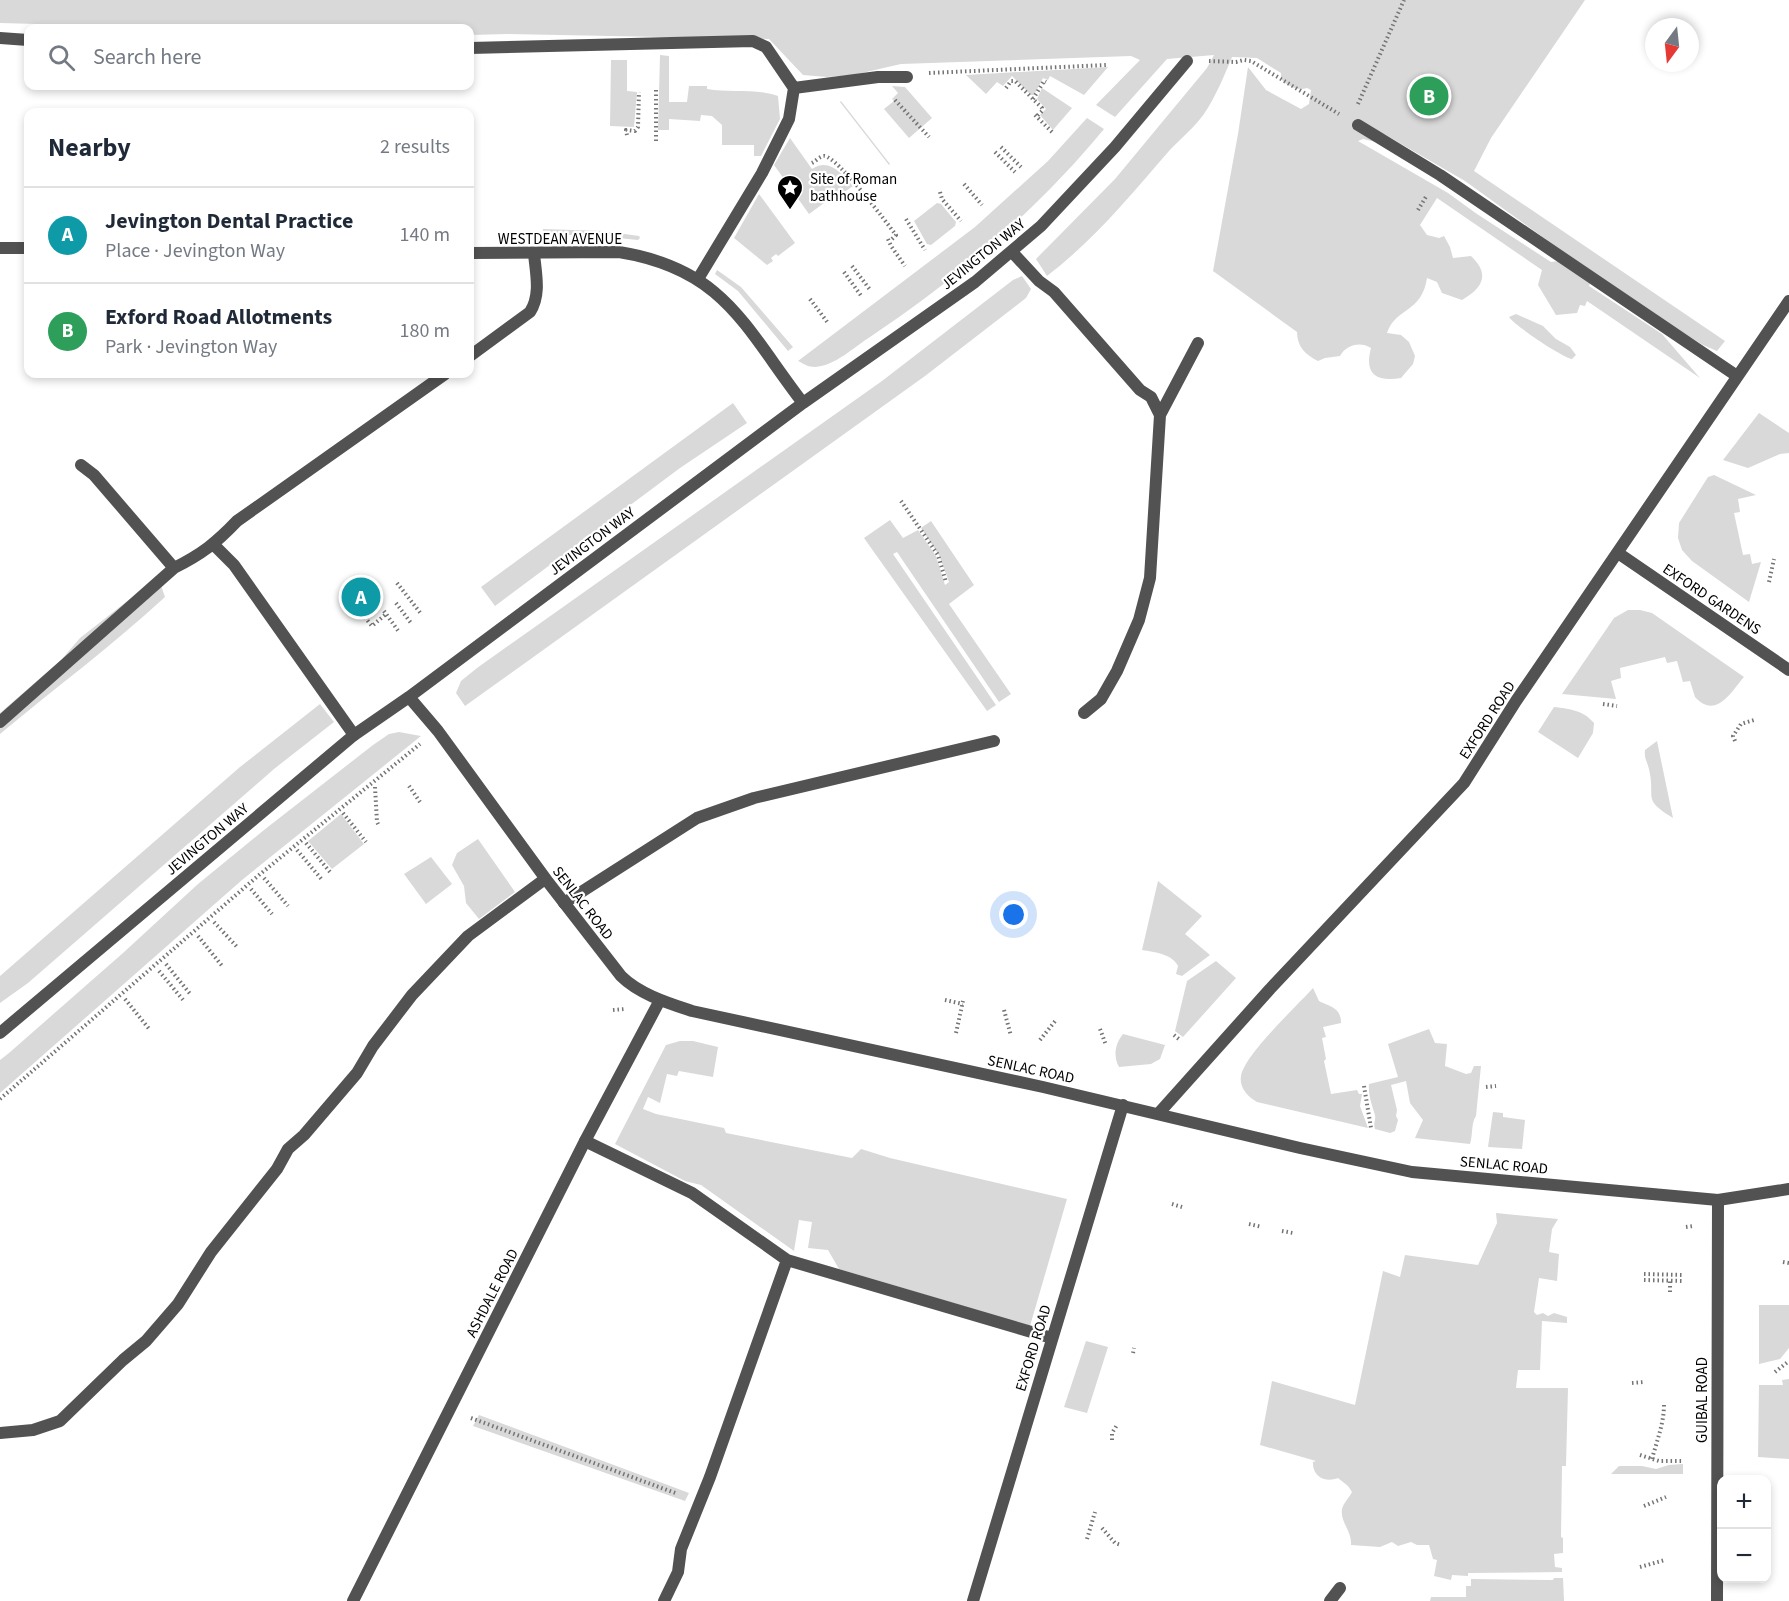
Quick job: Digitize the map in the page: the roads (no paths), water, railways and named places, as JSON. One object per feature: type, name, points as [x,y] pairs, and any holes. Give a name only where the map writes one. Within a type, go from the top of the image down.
[{"type":"street","points":[[0,38],[24,40]]},
{"type":"street","points":[[474,48],[753,41],[766,47],[794,88],[789,119],[762,173],[698,279]]},
{"type":"street","name":"JEVINGTON WAY","points":[[0,1033],[354,735],[409,697],[803,403],[940,308],[1012,252],[1068,198],[1187,61]]},
{"type":"street","points":[[794,88],[878,77],[907,77]]},
{"type":"street","points":[[1358,125],[1440,175],[1737,376]]},
{"type":"street","points":[[0,248],[24,248]]},
{"type":"street","name":"WESTDEAN AVENUE","points":[[474,253],[609,252],[630,254],[659,262],[698,279],[729,303],[803,403]]},
{"type":"street","points":[[1012,252],[1038,281],[1054,292],[1140,390],[1151,397],[1162,398],[1173,392]]},
{"type":"street","points":[[474,353],[509,330],[535,305],[537,291],[534,254]]},
{"type":"street","name":"EXFORD ROAD","points":[[1158,1114],[1270,989],[1464,783],[1516,701],[1789,301]]},
{"type":"street","points":[[1084,713],[1101,699],[1117,671],[1139,620],[1150,578],[1160,415],[1198,343]]},
{"type":"street","points":[[0,722],[174,568],[194,559],[214,545],[237,521],[439,378]]},
{"type":"street","points":[[1151,397],[1160,415]]},
{"type":"street","points":[[81,465],[94,475],[174,568]]},
{"type":"street","points":[[214,545],[234,565],[354,735]]},
{"type":"street","name":"EXFORD GARDENS","points":[[1618,553],[1789,670]]},
{"type":"street","name":"SENLAC ROAD","points":[[409,697],[438,731],[545,879],[621,976],[660,999],[692,1011],[1123,1105],[1290,1146],[1412,1172],[1718,1200],[1789,1189]]},
{"type":"street","points":[[564,903],[697,818],[754,798],[994,741]]},
{"type":"street","points":[[0,1433],[33,1430],[60,1421],[123,1359],[146,1341],[178,1304],[211,1252],[277,1169],[288,1149],[304,1135],[357,1073],[373,1046],[412,995],[468,936],[545,879]]},
{"type":"street","name":"ASHDALE ROAD","points":[[353,1601],[585,1142],[660,999]]},
{"type":"street","name":"EXFORD ROAD","points":[[973,1601],[1123,1105]]},
{"type":"street","points":[[585,1142],[692,1193],[787,1260],[1052,1338]]},
{"type":"street","name":"GUIBAL ROAD","points":[[1717,1601],[1718,1200]]},
{"type":"street","points":[[664,1601],[678,1572],[681,1549],[787,1260]]},
{"type":"street","points":[[1330,1601],[1340,1588]]},
{"type":"place","name":"Exford Road Allotments","points":[[1429,96]]},
{"type":"place","name":"Site of Roman bathhouse","points":[[790,211]]},
{"type":"place","name":"Jevington Dental Practice","points":[[361,597]]}]
